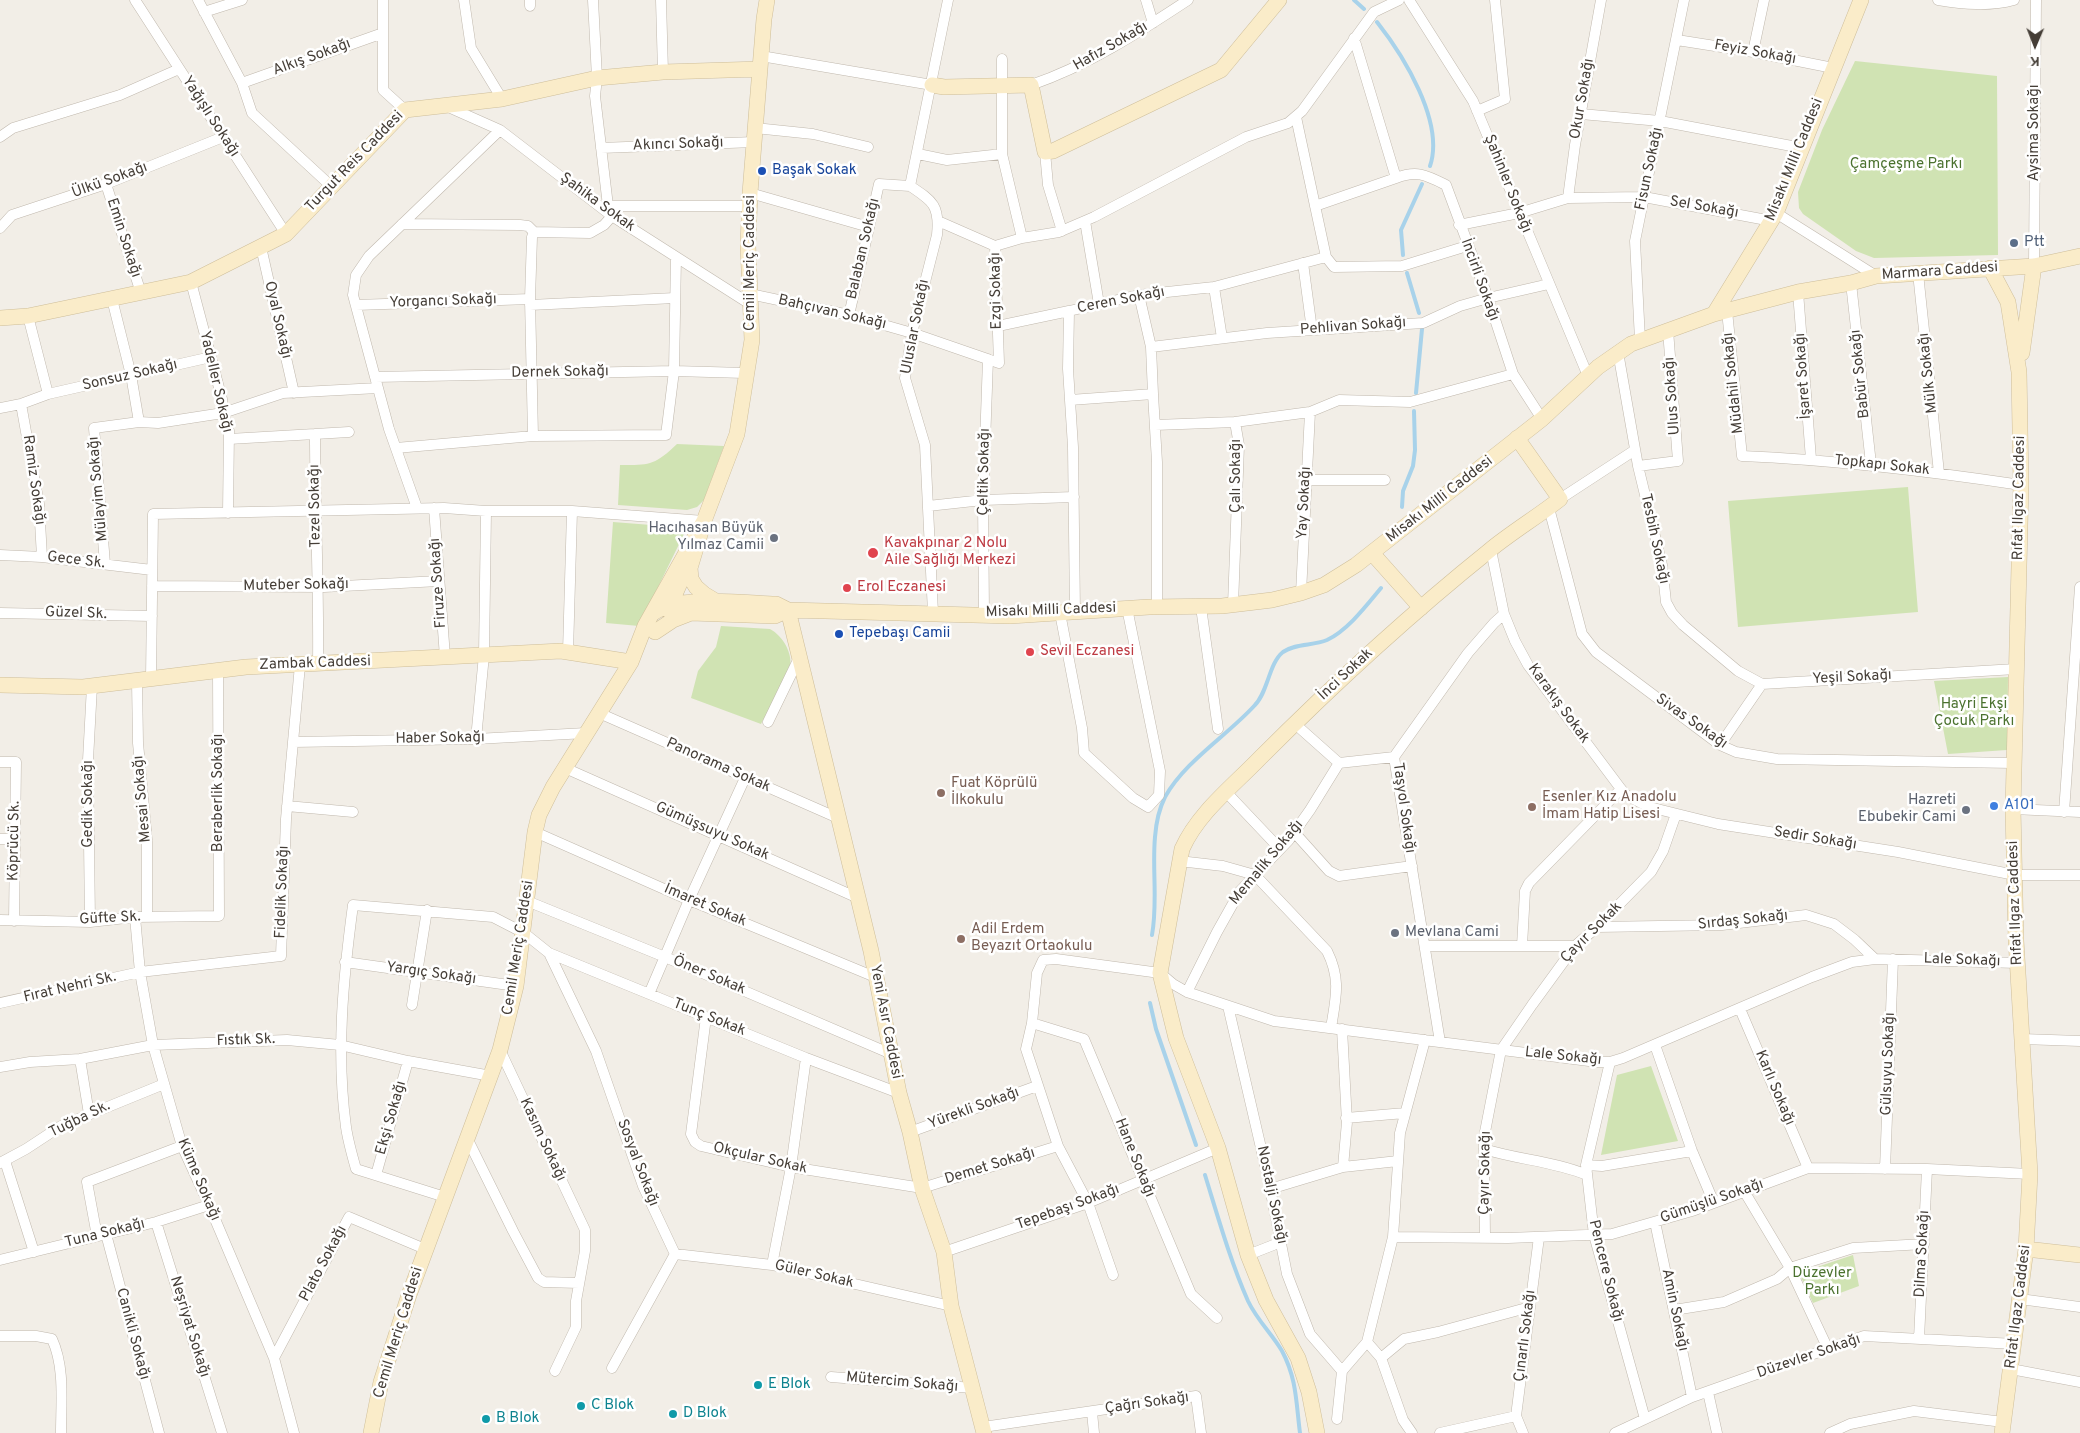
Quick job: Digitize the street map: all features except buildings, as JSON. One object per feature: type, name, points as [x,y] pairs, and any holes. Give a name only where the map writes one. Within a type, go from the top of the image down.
[{"type":"street","name":"Yağışlı Sokağı","points":[[135,0],[286,234]]},
{"type":"street","points":[[198,0],[242,83],[252,113],[332,186]]},
{"type":"street","points":[[204,12],[242,0]]},
{"type":"street","points":[[383,0],[382,90],[405,110]]},
{"type":"street","points":[[464,0],[471,48],[502,99]]},
{"type":"street","points":[[402,224],[520,225],[528,226],[534,232],[590,233],[604,225],[612,216],[608,206],[595,96],[597,78],[593,0]]},
{"type":"street","points":[[661,0],[663,72]]},
{"type":"street","name":"Cemii Meriç Caddesi","points":[[704,521],[736,434],[745,372],[752,340],[748,246],[750,200],[760,63],[771,0]]},
{"type":"street","points":[[948,0],[910,186],[929,198],[936,209],[938,221],[995,246]]},
{"type":"street","points":[[1146,0],[1153,23]]},
{"type":"street","name":"Hafız Sokağı","points":[[1031,85],[1061,75],[1153,23],[1188,0]]},
{"type":"street","points":[[1045,152],[1053,151],[1221,70],[1279,0]]},
{"type":"street","points":[[1398,0],[1374,12],[1296,117],[1326,257],[1334,267],[1402,266],[1467,246]]},
{"type":"street","name":"Şahinler Sokağı","points":[[1409,0],[1473,101],[1588,376]]},
{"type":"street","points":[[1477,111],[1505,99],[1495,0]]},
{"type":"street","name":"Okur Sokağı","points":[[1568,198],[1601,0]]},
{"type":"street","name":"Fisun Sokağı","points":[[1640,340],[1634,241],[1684,0]]},
{"type":"street","points":[[1753,52],[1764,0]]},
{"type":"street","points":[[1938,0],[1963,4],[2003,3],[2014,0]]},
{"type":"street","name":"Aysima Sokağı","points":[[2034,266],[2036,0]]},
{"type":"street","name":"Misakı Milli Caddesi","points":[[652,614],[674,601],[776,604],[788,610],[1010,616],[1157,606],[1201,607],[1233,605],[1301,594],[1331,581],[1372,553],[1542,419],[1588,376],[1618,352],[1640,340],[1720,313],[1774,217],[1833,68],[1857,1]]},
{"type":"street","name":"Alkış Sokağı","points":[[242,83],[383,33]]},
{"type":"street","points":[[1354,38],[1396,178]]},
{"type":"street","name":"Feyiz Sokağı","points":[[1677,40],[1753,52],[1833,68]]},
{"type":"street","points":[[1002,59],[1002,154],[1022,238]]},
{"type":"street","points":[[760,63],[944,87],[1031,85],[1045,152],[1048,185],[1062,231]]},
{"type":"street","name":"Turgut Reis Caddesi","points":[[0,318],[28,316],[191,282],[261,247],[286,234],[405,110],[502,99],[597,78],[760,63]]},
{"type":"street","points":[[0,137],[13,128],[120,95],[179,68]]},
{"type":"street","name":"Şahika Sokak","points":[[443,105],[500,130],[612,216],[676,257],[750,299]]},
{"type":"street","points":[[1581,114],[1660,120],[1802,148]]},
{"type":"street","name":"Ezgi Sokağı","points":[[999,363],[995,246],[1022,238],[1062,231],[1085,221],[1246,137],[1288,123],[1296,117]]},
{"type":"street","points":[[417,508],[396,448],[353,295],[356,275],[369,256],[500,130]]},
{"type":"street","name":"Akıncı Sokağı","points":[[601,148],[755,135],[813,134],[868,147]]},
{"type":"street","name":"Ülkü Sokağı","points":[[0,228],[12,215],[106,184],[223,136]]},
{"type":"street","points":[[918,154],[946,160],[1002,154]]},
{"type":"street","name":"İncirli Sokağı","points":[[1315,206],[1408,174],[1426,175],[1446,185],[1459,225],[1488,298],[1513,374],[1542,419]]},
{"type":"street","name":"Emin Sokağı","points":[[106,184],[141,293]]},
{"type":"street","name":"Balaban Sokağı","points":[[849,315],[879,184],[910,186]]},
{"type":"street","name":"Sel Sokağı","points":[[1459,225],[1519,213],[1568,198],[1644,197],[1774,217],[1876,276]]},
{"type":"street","points":[[608,206],[750,200],[869,227]]},
{"type":"street","name":"Uluslar Sokağı","points":[[933,613],[925,445],[905,378],[912,333],[938,221]]},
{"type":"street","points":[[1085,221],[1099,304]]},
{"type":"street","points":[[533,436],[530,302],[532,237],[534,232]]},
{"type":"street","name":"Oyal Sokağı","points":[[261,247],[294,393]]},
{"type":"street","name":"Marmara Caddesi","points":[[1720,313],[1798,292],[1851,283],[1876,276],[2034,266],[2080,256]]},
{"type":"street","points":[[396,448],[533,436],[666,435],[674,371],[676,257]]},
{"type":"street","name":"Ceren Sokağı","points":[[1128,608],[1160,772],[1159,795],[1148,807],[1133,798],[1084,753],[1068,613],[1074,497],[1069,311],[1139,295],[1214,287],[1326,257]]},
{"type":"street","points":[[1303,263],[1312,330]]},
{"type":"street","name":"Rıfat Ilgaz Caddesi","points":[[2003,1427],[2026,1249],[2030,1174],[2014,875],[2013,763],[2021,484],[2020,372],[2034,266]]},
{"type":"street","name":"Rıfat Ilgaz Caddesi","points":[[1990,268],[2008,302],[2020,372]]},
{"type":"street","name":"Mülk Sokağı","points":[[1918,273],[1940,472]]},
{"type":"street","name":"Yadeller Sokağı","points":[[191,282],[222,399],[223,413],[229,430],[228,513]]},
{"type":"street","name":"Babür Sokağı","points":[[1851,283],[1871,464]]},
{"type":"street","name":"Pehlivan Sokağı","points":[[1151,347],[1312,330],[1423,323],[1460,306],[1549,284]]},
{"type":"street","points":[[1214,287],[1222,338]]},
{"type":"street","name":"İşaret Sokağı","points":[[1798,292],[1811,459]]},
{"type":"street","points":[[1139,295],[1151,347],[1157,462],[1157,606]]},
{"type":"street","name":"Yorgancı Sokağı","points":[[356,305],[675,298]]},
{"type":"street","points":[[112,299],[139,422],[158,423],[223,413],[283,393],[378,388]]},
{"type":"street","name":"Bahçıvan Sokağı","points":[[750,299],[849,315],[912,333],[999,363]]},
{"type":"street","points":[[998,326],[1069,311]]},
{"type":"street","name":"Müdahil Sokağı","points":[[1720,313],[1742,456]]},
{"type":"street","points":[[28,316],[48,394]]},
{"type":"street","name":"Ulus Sokağı","points":[[1638,466],[1678,462],[1668,330]]},
{"type":"street","name":"Tesbih Sokağı","points":[[1618,352],[1638,466],[1662,565],[1666,602],[1682,625],[1738,671],[1762,684]]},
{"type":"street","name":"Sonsuz Sokağı","points":[[0,408],[20,404],[48,394],[211,357]]},
{"type":"street","name":"Çeltik Sokağı","points":[[984,614],[983,500],[988,359]]},
{"type":"street","name":"Dernek Sokağı","points":[[375,377],[674,371],[745,372]]},
{"type":"street","name":"Çalı Sokağı","points":[[1233,605],[1239,445],[1235,422],[1310,412],[1339,400],[1410,402],[1513,374]]},
{"type":"street","points":[[1070,400],[1153,394]]},
{"type":"street","name":"Ramiz Sokağı","points":[[20,404],[39,504],[42,557]]},
{"type":"street","name":"Yay Sokağı","points":[[1301,594],[1310,412]]},
{"type":"street","name":"Mülayim Sokağı","points":[[105,564],[94,428],[139,422]]},
{"type":"street","points":[[1155,425],[1235,422]]},
{"type":"street","points":[[229,440],[349,432]]},
{"type":"street","name":"Tezel Sokağı","points":[[316,434],[315,512],[319,587],[318,664]]},
{"type":"street","name":"Sivas Sokağı","points":[[1517,438],[1555,504],[1582,634],[1588,644],[1720,745],[1736,752],[1777,759],[2013,763]]},
{"type":"street","name":"İnci Sokak","points":[[1160,973],[1182,849],[1190,832],[1226,792],[1294,723],[1421,608],[1491,550],[1635,450]]},
{"type":"street","name":"Topkapı Sokak","points":[[1742,456],[1871,464],[2021,484]]},
{"type":"street","points":[[1306,480],[1385,480]]},
{"type":"street","points":[[928,506],[983,500],[1074,497]]},
{"type":"street","points":[[228,513],[434,508],[486,511],[572,511],[704,521],[690,568],[691,579],[699,591],[718,602]]},
{"type":"street","name":"Firuze Sokağı","points":[[434,508],[444,658]]},
{"type":"street","points":[[476,739],[484,655],[486,511]]},
{"type":"street","points":[[568,652],[572,511]]},
{"type":"street","name":"Mesai Sokağı","points":[[147,917],[147,840],[138,743],[152,616],[153,514],[228,513]]},
{"type":"street","name":"Cemil Meriç Caddesi","points":[[371,1433],[383,1375],[425,1249],[500,1050],[516,986],[535,832],[543,807],[586,733],[631,662],[645,626],[704,521]]},
{"type":"street","points":[[631,662],[655,632],[674,601],[696,548]]},
{"type":"street","points":[[1491,550],[1504,614]]},
{"type":"street","points":[[1372,553],[1421,608]]},
{"type":"street","name":"Gece Sk.","points":[[0,555],[42,557],[152,570]]},
{"type":"street","points":[[678,567],[671,586],[674,601],[684,610],[691,613]]},
{"type":"street","name":"Muteber Sokağı","points":[[152,586],[319,587],[439,582]]},
{"type":"street","points":[[2064,812],[2080,587]]},
{"type":"street","points":[[1201,607],[1218,729]]},
{"type":"street","name":"Misakı Milli Caddesi","points":[[655,632],[673,620],[691,613],[776,616],[788,610]]},
{"type":"street","name":"Yeni Asır Caddesi","points":[[788,610],[858,898],[889,1053],[910,1132],[922,1188],[944,1252],[951,1306],[984,1430]]},
{"type":"street","name":"Güzel Sk.","points":[[0,613],[27,612],[152,616]]},
{"type":"street","name":"Taşyol Sokağı","points":[[1440,1042],[1394,757],[1468,654],[1504,614]]},
{"type":"street","name":"Karakış Sokak","points":[[1504,614],[1515,641],[1528,665],[1621,789]]},
{"type":"street","name":"Zambak Caddesi","points":[[0,685],[92,686],[246,667],[484,655],[568,652],[631,662]]},
{"type":"street","points":[[768,722],[799,657]]},
{"type":"street","name":"Fidelik Sokağı","points":[[140,972],[280,956],[287,806],[300,665]]},
{"type":"street","name":"Yeşil Sokağı","points":[[1762,684],[2016,669]]},
{"type":"street","name":"Beraberlik Sokağı","points":[[218,670],[219,916]]},
{"type":"street","points":[[1720,745],[1762,684]]},
{"type":"street","name":"Gedik Sokağı","points":[[90,922],[88,760],[92,686]]},
{"type":"street","name":"Panorama Sokak","points":[[599,713],[838,818]]},
{"type":"street","points":[[1294,723],[1339,763],[1394,757]]},
{"type":"street","name":"Haber Sokağı","points":[[293,742],[476,739],[586,733]]},
{"type":"street","name":"Köprücü Sk.","points":[[0,762],[16,762],[14,920]]},
{"type":"street","name":"Memalik Sokağı","points":[[1187,992],[1228,910],[1240,891],[1294,832],[1339,763]]},
{"type":"street","name":"Gümüşsuyu Sokak","points":[[565,768],[858,898]]},
{"type":"street","points":[[649,994],[744,778]]},
{"type":"street","points":[[1522,946],[1525,891],[1529,883],[1621,789]]},
{"type":"street","name":"Sedir Sokağı","points":[[1621,789],[1626,795],[1649,807],[1718,824],[1898,852],[2014,875],[2080,875]]},
{"type":"street","points":[[1226,792],[1280,849]]},
{"type":"street","points":[[287,806],[353,812]]},
{"type":"street","points":[[2013,809],[2080,812]]},
{"type":"street","name":"Çayır Sokak","points":[[1501,1050],[1541,991],[1575,946],[1597,927],[1651,872],[1663,850],[1676,814]]},
{"type":"street","name":"İmaret Sokak","points":[[535,832],[689,900],[875,977]]},
{"type":"street","points":[[1294,832],[1329,871],[1339,876],[1412,866]]},
{"type":"street","points":[[0,839],[15,839]]},
{"type":"street","points":[[1179,861],[1223,866],[1255,875],[1327,951],[1337,977],[1337,990],[1331,1028]]},
{"type":"street","name":"Öner Sokak","points":[[527,901],[665,957],[889,1053]]},
{"type":"street","name":"Tunç Sokak","points":[[345,962],[353,905],[493,917],[524,933],[549,953],[806,1058],[899,1092]]},
{"type":"street","points":[[412,1005],[427,910]]},
{"type":"street","name":"Sırdaş Sokağı","points":[[1597,927],[1646,928],[1722,925],[1806,915],[1834,924],[1875,958]]},
{"type":"street","name":"Güfte Sk.","points":[[0,920],[90,922],[135,917],[219,916]]},
{"type":"street","name":"Küme Sokağı","points":[[135,917],[140,972],[153,1045],[182,1146],[210,1205],[274,1358],[294,1433]]},
{"type":"street","points":[[1424,946],[1575,946]]},
{"type":"street","name":"Sosyal Sokağı","points":[[549,953],[596,1051],[643,1186],[675,1254]]},
{"type":"street","name":"Lale Sokağı","points":[[1160,973],[1173,984],[1187,992],[1274,1020],[1596,1062],[1610,1062],[1852,962],[1875,958],[2018,963]]},
{"type":"street","points":[[1113,1275],[1088,1203],[1058,1146],[1026,1049],[1032,1023],[1037,974],[1043,960],[1056,959],[1160,973],[1176,1038],[1218,1148],[1248,1255],[1266,1300],[1298,1358],[1309,1392],[1317,1433]]},
{"type":"street","name":"Gülsuyu Sokağı","points":[[1885,1169],[1894,959]]},
{"type":"street","points":[[345,962],[340,1045],[346,1129],[356,1168],[445,1198]]},
{"type":"street","name":"Yargıç Sokağı","points":[[345,962],[516,986]]},
{"type":"street","name":"Fırat Nehri Sk.","points":[[0,1003],[140,972]]},
{"type":"street","name":"Nostalji Sokağı","points":[[1228,1006],[1270,1189],[1287,1274],[1310,1334],[1342,1371]]},
{"type":"street","name":"Karlı Sokağı","points":[[1740,1009],[1808,1168]]},
{"type":"street","name":"Okçular Sokak","points":[[706,1017],[691,1134],[692,1139],[702,1146],[791,1168],[922,1188]]},
{"type":"street","name":"Hane Sokağı","points":[[1032,1023],[1084,1039],[1191,1294],[1217,1318]]},
{"type":"street","points":[[1342,1029],[1346,1118],[1343,1166]]},
{"type":"street","points":[[2022,1039],[2080,1041]]},
{"type":"street","name":"Fıstık Sk.","points":[[0,1067],[30,1062],[80,1059],[153,1045],[287,1040],[340,1045],[408,1061],[491,1076]]},
{"type":"street","points":[[1337,1419],[1342,1371],[1367,1342],[1393,1237],[1400,1133],[1425,1040]]},
{"type":"street","points":[[1655,1045],[1692,1151],[1714,1203]]},
{"type":"street","name":"Kasım Sokağı","points":[[500,1050],[585,1230],[585,1250],[579,1283]]},
{"type":"street","name":"Çayır Sokağı","points":[[1485,1238],[1484,1137],[1501,1050]]},
{"type":"street","points":[[772,1265],[791,1168],[806,1058]]},
{"type":"street","points":[[80,1059],[90,1114]]},
{"type":"street","name":"Ekşi Sokağı","points":[[376,1175],[408,1061]]},
{"type":"street","name":"Pencere Sokağı","points":[[1610,1062],[1587,1170],[1594,1235],[1645,1419]]},
{"type":"street","name":"Tuğba Sk.","points":[[2,1162],[26,1149],[60,1126],[164,1084]]},
{"type":"street","name":"Yürekli Sokağı","points":[[910,1132],[1037,1086]]},
{"type":"street","points":[[1346,1118],[1405,1113]]},
{"type":"street","points":[[467,1138],[538,1278],[544,1282],[579,1283],[576,1301],[576,1327],[555,1371]]},
{"type":"street","name":"Canikli Sokağı","points":[[159,1433],[87,1182],[182,1146]]},
{"type":"street","name":"Demet Sokağı","points":[[922,1188],[1058,1146]]},
{"type":"street","name":"Tepebaşı Sokağı","points":[[944,1252],[1088,1203],[1218,1148]]},
{"type":"street","points":[[1484,1149],[1498,1154],[1587,1170],[1692,1151]]},
{"type":"street","points":[[1270,1189],[1343,1166],[1398,1161]]},
{"type":"street","points":[[2,1162],[34,1252]]},
{"type":"street","name":"Gümüşlü Sokağı","points":[[1393,1237],[1485,1238],[1612,1234],[1714,1203],[1808,1168],[2030,1174]]},
{"type":"street","name":"Dilma Sokağı","points":[[1919,1339],[1927,1170]]},
{"type":"street","points":[[1744,1191],[1790,1268],[1828,1349]]},
{"type":"street","name":"Tuna Sokağı","points":[[0,1260],[156,1222],[210,1205]]},
{"type":"street","name":"Plato Sokağı","points":[[274,1358],[349,1217],[425,1249]]},
{"type":"street","name":"Neşriyat Sokağı","points":[[156,1222],[222,1433]]},
{"type":"street","name":"Amin Sokağı","points":[[1655,1222],[1692,1398]]},
{"type":"street","name":"Çınarlı Sokağı","points":[[1516,1416],[1539,1237]]},
{"type":"street","points":[[1248,1255],[1281,1242]]},
{"type":"street","points":[[1674,1310],[1724,1302],[1777,1279],[1790,1268],[1853,1248],[1924,1244]]},
{"type":"street","points":[[2026,1249],[2080,1255]]},
{"type":"street","points":[[612,1368],[675,1254]]},
{"type":"street","name":"Güler Sokak","points":[[675,1254],[772,1265],[951,1306]]},
{"type":"street","points":[[2020,1300],[2080,1307]]},
{"type":"street","points":[[1381,1358],[1404,1339],[1438,1332],[1530,1307]]},
{"type":"street","points":[[0,1336],[36,1336],[52,1339],[58,1351],[61,1382],[61,1433]]},
{"type":"street","name":"Düzevler Sokağı","points":[[1615,1433],[1692,1398],[1864,1336],[2015,1344]]},
{"type":"street","points":[[1367,1342],[1381,1358],[1403,1420],[1412,1433]]},
{"type":"street","points":[[2012,1369],[2080,1382]]},
{"type":"street","name":"Mütercim Sokağı","points":[[831,1377],[973,1388]]},
{"type":"street","points":[[1708,1392],[1717,1433]]},
{"type":"street","name":"Çağrı Sokağı","points":[[984,1430],[1196,1396],[1201,1433]]},
{"type":"street","points":[[1830,1433],[1850,1424],[1914,1411],[2003,1427]]},
{"type":"street","name":"Çağrı Sokağı","points":[[1092,1412],[1094,1433]]},
{"type":"street","points":[[1440,1433],[1516,1416],[1524,1433]]},
{"type":"green space","name":"Çamçeşme Parkı","points":[[1855,61],[1997,76],[1998,255],[1874,258],[1856,251],[1803,214],[1799,208],[1798,192],[1822,130]]},
{"type":"green space","points":[[677,444],[724,446],[704,500],[697,507],[687,510],[618,505],[620,465],[651,463],[662,457]]},
{"type":"green space","points":[[1908,487],[1918,612],[1738,627],[1728,501]]},
{"type":"green space","points":[[613,522],[664,526],[683,530],[684,534],[639,626],[606,623]]},
{"type":"green space","points":[[721,626],[770,629],[783,640],[786,646],[791,662],[790,668],[761,724],[691,698],[698,671],[716,647]]},
{"type":"green space","name":"Hayri Ekşi Çocuk Parkı","points":[[2008,677],[2007,750],[1948,754],[1934,681]]},
{"type":"green space","points":[[1651,1066],[1678,1141],[1601,1155],[1617,1075]]},
{"type":"green space","name":"Düzevler Parkı","points":[[1853,1255],[1859,1286],[1813,1303],[1799,1273]]},
{"type":"waterway","points":[[1354,0],[1364,9]]},
{"type":"waterway","points":[[1377,22],[1409,70],[1427,110],[1432,130],[1433,149],[1430,166]]},
{"type":"waterway","points":[[1403,255],[1401,230],[1422,184]]},
{"type":"waterway","points":[[1407,273],[1419,313]]},
{"type":"waterway","points":[[1416,393],[1422,329]]},
{"type":"waterway","points":[[1402,507],[1403,491],[1413,466],[1415,450],[1414,411]]},
{"type":"waterway","points":[[1152,935],[1155,910],[1154,849],[1156,827],[1165,797],[1195,760],[1255,705],[1263,693],[1278,657],[1283,652],[1293,647],[1322,642],[1335,636],[1356,617],[1381,588]]},
{"type":"waterway","points":[[1150,1003],[1156,1029],[1196,1145]]},
{"type":"waterway","points":[[1205,1175],[1230,1254],[1248,1301],[1282,1351],[1291,1371],[1300,1433]]},
{"type":"place","name":"Başak Sokak","points":[[762,171]]},
{"type":"place","name":"Ptt","points":[[2014,243]]},
{"type":"place","name":"Hacıhasan Büyük Yılmaz Camii","points":[[774,538]]},
{"type":"place","name":"Kavakpınar 2 Nolu Aile Sağlığı Merkezi","points":[[873,553]]},
{"type":"place","name":"Erol Eczanesi","points":[[847,588]]},
{"type":"place","name":"Tepebaşı Camii","points":[[839,634]]},
{"type":"place","name":"Sevil Eczanesi","points":[[1030,652]]},
{"type":"place","name":"Fuat Köprülü İlkokulu","points":[[941,793]]},
{"type":"place","name":"A101","points":[[1994,806]]},
{"type":"place","name":"Esenler Kız Anadolu İmam Hatip Lisesi","points":[[1532,807]]},
{"type":"place","name":"Hazreti Ebubekir Cami","points":[[1966,810]]},
{"type":"place","name":"Mevlana Cami","points":[[1395,933]]},
{"type":"place","name":"Adil Erdem Beyazıt Ortaokulu","points":[[961,939]]},
{"type":"place","name":"E Blok","points":[[758,1385]]},
{"type":"place","name":"C Blok","points":[[581,1406]]},
{"type":"place","name":"D Blok","points":[[673,1414]]},
{"type":"place","name":"B Blok","points":[[486,1419]]}]
